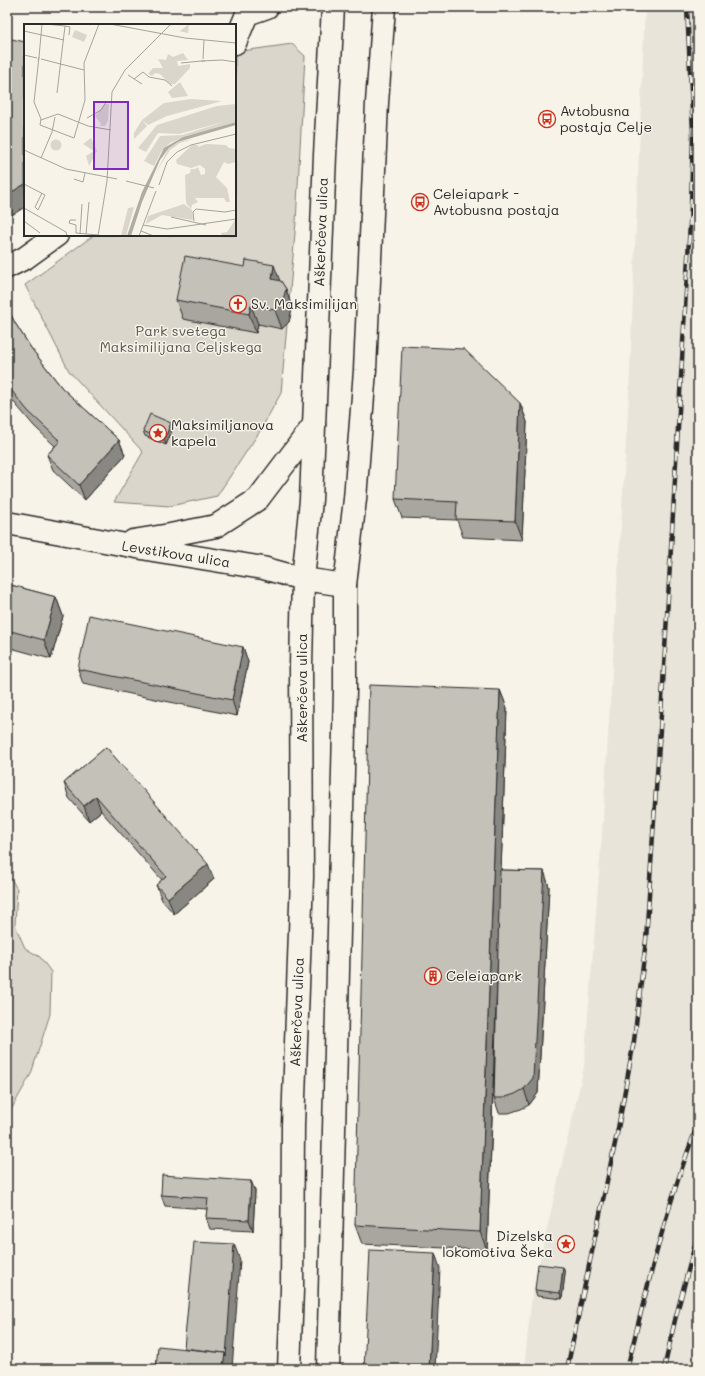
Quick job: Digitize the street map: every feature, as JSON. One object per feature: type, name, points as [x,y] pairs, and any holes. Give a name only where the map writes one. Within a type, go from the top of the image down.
[{"type":"main road","points":[[236,41],[247,14],[267,7]]},
{"type":"main road","name":"Aškerčeva ulica","points":[[289,1369],[292,1290],[293,1125],[302,876],[301,666],[303,579],[311,500],[324,155],[333,7]]},
{"type":"main road","points":[[328,1369],[345,690],[345,585],[355,499],[365,370],[377,103],[383,12]]},
{"type":"main road","points":[[7,267],[24,258],[56,236]]},
{"type":"main road","points":[[116,544],[170,536],[216,526],[258,499],[314,425]]},
{"type":"main road","name":"Levstikova ulica","points":[[7,523],[116,544],[263,568],[303,579],[345,585]]},
{"type":"shaded area","points":[[645,7],[698,7],[698,1369],[524,1369],[532,1294],[584,1067],[602,835],[629,394]]},
{"type":"green space","name":"Park svetega Maksimilijana Celjskega","points":[[292,44],[305,56],[296,222],[281,393],[260,431],[217,496],[170,506],[114,502],[143,452],[69,371],[25,285],[93,236],[236,236],[236,52]]},
{"type":"green space","points":[[7,872],[17,889],[15,925],[25,948],[40,957],[51,972],[50,1014],[31,1074],[7,1117]]},
{"type":"building","points":[[7,38],[24,42],[24,185],[7,195]]},
{"type":"building","points":[[185,256],[245,267],[246,260],[274,265],[272,279],[281,281],[286,289],[282,303],[275,310],[251,305],[249,314],[176,300]]},
{"type":"building","points":[[7,307],[31,348],[62,388],[119,440],[79,485],[47,455],[60,441],[28,411],[7,385]]},
{"type":"building","points":[[402,346],[464,349],[520,403],[515,521],[456,519],[457,502],[395,499]]},
{"type":"building","points":[[150,414],[171,423],[164,440],[143,431]]},
{"type":"building","points":[[7,584],[56,597],[44,640],[7,630]]},
{"type":"building","points":[[89,615],[243,647],[232,700],[78,669]]},
{"type":"building","name":"Celeiapark","points":[[369,685],[500,690],[480,1232],[355,1225]]},
{"type":"building","points":[[106,747],[208,864],[168,898],[156,885],[166,876],[96,796],[84,806],[64,783]]},
{"type":"building","points":[[500,870],[544,871],[533,1078],[524,1089],[515,1094],[503,1098],[494,1098]]},
{"type":"building","points":[[162,1175],[251,1181],[249,1220],[206,1218],[208,1198],[161,1195]]},
{"type":"building","points":[[194,1242],[234,1244],[226,1357],[225,1353],[184,1348]]},
{"type":"building","points":[[370,1250],[435,1253],[429,1369],[364,1369]]},
{"type":"building","points":[[538,1264],[563,1267],[560,1293],[535,1290]]},
{"type":"building","points":[[158,1346],[225,1353],[223,1369],[156,1369]]},
{"type":"railway","points":[[567,1369],[617,1134],[634,1041],[646,940],[663,684],[691,206],[693,133],[687,7]]},
{"type":"railway","points":[[627,1369],[667,1215],[698,1124]]},
{"type":"railway","points":[[664,1369],[675,1320],[698,1233]]},
{"type":"place","name":"Avtobusna postaja Celje","points":[[547,119]]},
{"type":"place","name":"Celeiapark - Avtobusna postaja","points":[[420,202]]},
{"type":"place","name":"Sv. Maksimilijan","points":[[238,304]]},
{"type":"place","name":"Maksimiljanova kapela","points":[[158,433]]},
{"type":"place","name":"Celeiapark","points":[[433,976]]},
{"type":"place","name":"Dizelska lokomotiva Šeka","points":[[566,1244]]}]
